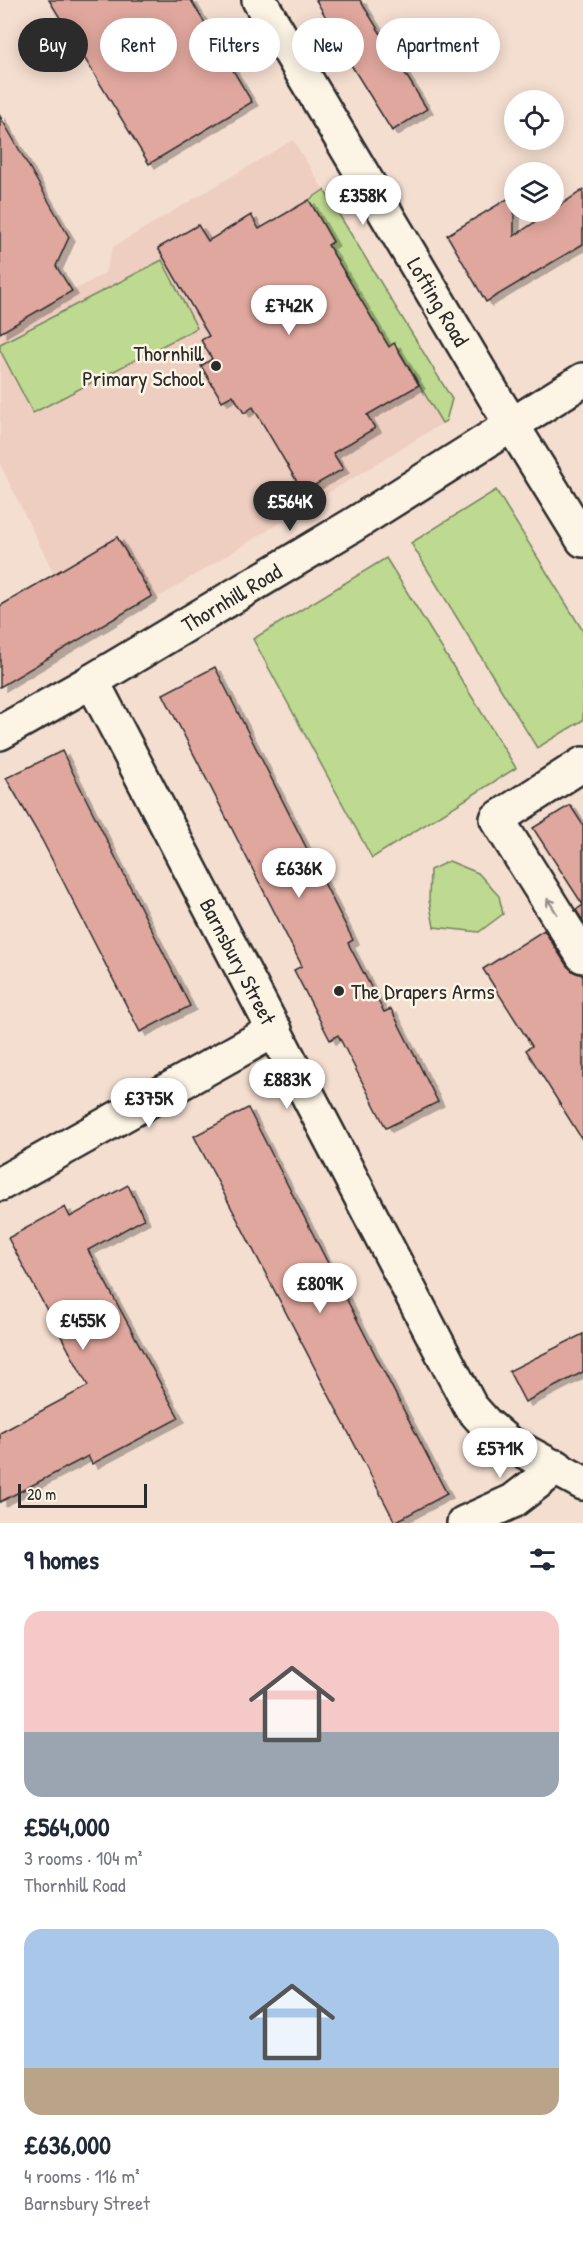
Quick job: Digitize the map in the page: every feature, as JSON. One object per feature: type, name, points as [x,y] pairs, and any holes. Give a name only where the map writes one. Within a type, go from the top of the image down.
[{"type":"street","name":"Lofting Road","points":[[259,0],[583,540]]},
{"type":"street","name":"Thornhill Road","points":[[0,733],[92,681],[353,525],[583,380]]},
{"type":"street","name":"Barnsbury Street","points":[[92,681],[470,1406],[507,1442],[570,1475]]},
{"type":"street","points":[[583,764],[497,819],[583,956]]},
{"type":"street","points":[[0,1184],[275,1030]]},
{"type":"street","points":[[464,1523],[570,1475]]},
{"type":"shaded area","name":"Thornhill Primary School","points":[[293,140],[452,399],[446,421],[154,600],[152,596],[54,574],[0,464],[0,332],[105,273],[113,247]]},
{"type":"green space","points":[[324,190],[452,399],[446,421],[442,423],[395,344],[389,347],[328,245],[333,241],[309,200]]},
{"type":"green space","points":[[162,260],[197,328],[33,413],[0,350],[0,344]]},
{"type":"green space","points":[[496,490],[583,631],[583,720],[537,748],[411,543]]},
{"type":"green space","points":[[386,558],[516,768],[372,858],[253,639]]},
{"type":"green space","points":[[449,861],[478,873],[499,896],[503,914],[479,932],[434,927],[429,900],[430,870]]},
{"type":"building","points":[[49,0],[191,0],[202,18],[189,18],[189,72],[234,72],[252,102],[149,164],[88,64],[88,18],[60,18]]},
{"type":"building","points":[[316,0],[360,0],[376,26],[376,72],[404,72],[427,109],[392,131],[355,72],[364,72],[364,18],[326,18]]},
{"type":"building","points":[[0,116],[69,237],[56,266],[72,291],[0,333]]},
{"type":"building","points":[[583,190],[583,244],[486,302],[447,235],[504,201],[504,222],[514,222],[514,236],[535,222],[564,222],[564,203]]},
{"type":"building","points":[[309,200],[333,242],[328,245],[389,347],[394,343],[419,385],[367,415],[375,428],[333,453],[343,469],[303,492],[253,407],[244,413],[233,395],[222,401],[201,366],[212,359],[201,340],[209,336],[158,248],[198,225],[208,241],[251,215],[259,229]]},
{"type":"building","points":[[117,537],[152,596],[0,687],[0,606]]},
{"type":"building","points":[[215,667],[353,940],[348,943],[384,1012],[391,1009],[438,1102],[386,1128],[338,1035],[330,1040],[294,970],[302,966],[163,694]]},
{"type":"building","points":[[62,751],[190,1006],[140,1032],[42,840],[6,778]]},
{"type":"building","points":[[570,805],[583,825],[583,905],[533,828]]},
{"type":"building","points":[[583,905],[583,921],[576,910]]},
{"type":"building","points":[[544,930],[567,966],[583,975],[583,1141],[526,1050],[532,1046],[483,969]]},
{"type":"building","points":[[248,1108],[447,1494],[395,1522],[194,1136]]},
{"type":"building","points":[[128,1185],[144,1219],[88,1250],[179,1418],[92,1464],[88,1456],[0,1502],[0,1433],[88,1386],[8,1238],[65,1207],[70,1217]]},
{"type":"building","points":[[583,1334],[583,1372],[525,1402],[509,1371]]},
{"type":"place","name":"Thornhill Primary School","points":[[216,366]]},
{"type":"place","name":"The Drapers Arms","points":[[339,991]]}]
